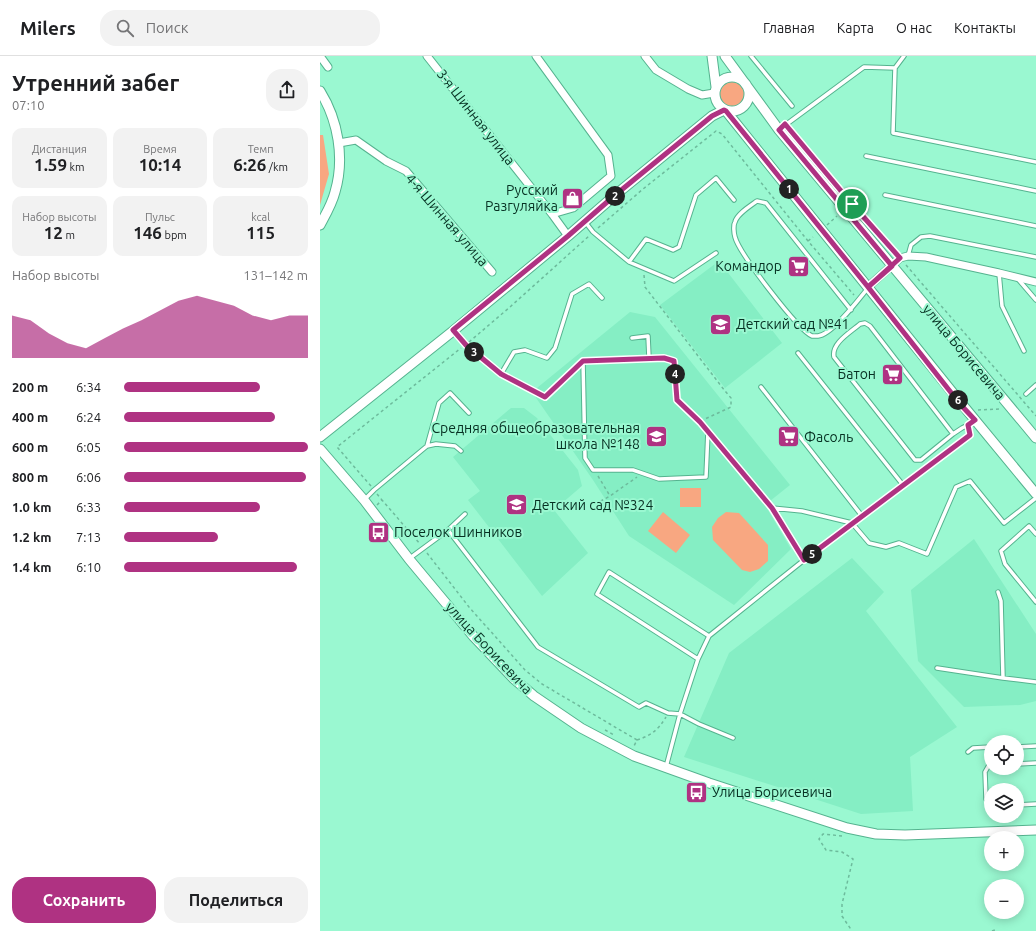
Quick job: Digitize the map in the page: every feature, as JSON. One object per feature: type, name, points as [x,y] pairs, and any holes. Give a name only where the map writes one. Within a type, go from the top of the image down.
[{"type":"street","points":[[320,56],[328,67]]},
{"type":"street","name":"3-я Шинная улица","points":[[427,56],[568,236]]},
{"type":"street","points":[[536,56],[608,155],[611,176],[573,208],[552,214]]},
{"type":"street","points":[[645,56],[656,70],[688,89],[702,95],[715,93]]},
{"type":"street","points":[[712,56],[715,93],[712,116]]},
{"type":"street","name":"улица Борисевича","points":[[725,56],[779,130],[1036,438]]},
{"type":"street","points":[[728,77],[734,77],[739,78],[747,86],[749,97],[743,108],[732,112],[720,107],[715,93],[719,82],[728,77]]},
{"type":"street","points":[[320,225],[329,209],[339,176],[339,144],[332,116],[322,96]]},
{"type":"street","points":[[320,437],[568,236],[614,196],[712,116],[725,110]]},
{"type":"street","points":[[725,110],[868,287],[960,404],[971,422],[1036,494]]},
{"type":"street","name":"4-я Шинная улица","points":[[339,144],[356,140],[386,162],[406,171],[492,272]]},
{"type":"street","points":[[868,287],[900,258],[908,256],[926,257],[1036,282]]},
{"type":"street","name":"улица Борисевича","points":[[320,449],[364,500],[409,559],[474,637],[513,678],[534,696],[581,728],[634,756],[709,783],[847,828],[876,834],[905,835],[1036,830]]},
{"type":"lane","points":[[751,56],[792,106]]},
{"type":"lane","points":[[904,56],[895,68],[893,132],[1036,162]]},
{"type":"lane","points":[[779,130],[785,124],[864,67],[895,68]]},
{"type":"lane","points":[[866,156],[1036,191]]},
{"type":"lane","points":[[629,262],[646,239],[673,250],[679,247],[696,195],[716,178],[734,200]]},
{"type":"lane","points":[[885,195],[1036,226]]},
{"type":"lane","points":[[851,310],[766,203],[757,201],[741,213],[734,222],[735,238],[744,255],[788,313],[805,331],[812,336],[819,336],[826,333],[851,310],[868,287]]},
{"type":"lane","points":[[585,222],[593,232],[629,262],[674,281],[716,253]]},
{"type":"lane","points":[[908,256],[911,245],[921,237],[930,236],[1036,257]]},
{"type":"lane","points":[[999,273],[1002,306],[1024,351]]},
{"type":"lane","points":[[1017,278],[1036,300]]},
{"type":"lane","points":[[501,374],[514,352],[525,350],[547,358],[556,348],[572,294],[588,284],[602,298]]},
{"type":"lane","points":[[953,434],[870,326],[865,323],[860,324],[836,344],[833,353],[834,357],[915,460],[921,460],[953,434],[971,422]]},
{"type":"lane","points":[[453,330],[466,345],[501,374],[545,397],[583,361],[649,358],[664,358],[674,361],[677,400],[708,431],[772,508],[804,560]]},
{"type":"lane","points":[[632,338],[648,336],[649,358]]},
{"type":"lane","points":[[798,353],[903,485]]},
{"type":"lane","points":[[583,361],[585,458],[593,470],[633,470],[659,479],[706,477],[708,431]]},
{"type":"lane","points":[[1026,394],[1036,386]]},
{"type":"lane","points":[[761,387],[862,516]]},
{"type":"lane","points":[[427,446],[438,403],[450,393],[470,413]]},
{"type":"lane","points":[[666,768],[680,714],[698,659],[709,636],[852,523],[970,435],[971,422]]},
{"type":"lane","points":[[364,500],[427,446],[436,444],[455,446],[461,451]]},
{"type":"lane","points":[[772,508],[802,511],[852,523],[869,542],[886,547],[898,543],[927,554],[956,487],[970,481],[1004,523],[1036,498]]},
{"type":"lane","points":[[409,559],[448,530],[465,514]]},
{"type":"lane","points":[[1036,534],[1029,526],[1001,551],[1005,564],[1036,602]]},
{"type":"lane","points":[[448,530],[538,647],[639,707],[646,704],[668,713],[680,714],[699,724],[733,738]]},
{"type":"lane","points":[[698,659],[597,594],[609,572],[709,636]]},
{"type":"lane","points":[[998,592],[1001,601],[1003,678]]},
{"type":"lane","points":[[937,668],[1036,682]]},
{"type":"lane","points":[[1024,747],[1036,746]]},
{"type":"lane","points":[[968,752],[973,748],[984,748]]},
{"type":"lane","points":[[1024,764],[1036,763]]},
{"type":"lane","points":[[1024,805],[1036,804]]},
{"type":"path","points":[[827,225],[837,216]]},
{"type":"path","points":[[863,216],[1036,416]]},
{"type":"path","points":[[808,240],[813,236]]},
{"type":"path","points":[[643,269],[645,287],[731,398],[731,407],[700,422]]},
{"type":"path","points":[[974,406],[978,410],[1004,409]]},
{"type":"path","points":[[594,470],[610,496]]},
{"type":"path","points":[[590,507],[610,496],[640,475]]},
{"type":"path","points":[[376,505],[382,500],[424,548],[469,607],[525,670],[542,684],[637,740]]},
{"type":"path","points":[[634,745],[637,740],[659,728],[668,713]]},
{"type":"path","points":[[847,828],[842,836],[822,834],[819,839],[826,850],[842,852],[853,859],[842,904],[842,916],[852,931]]},
{"type":"shaded area","points":[[732,82],[737,83],[743,89],[743,99],[737,105],[732,106],[727,105],[721,99],[720,94],[721,89],[727,83]]},
{"type":"shaded area","points":[[320,135],[323,135],[329,174],[320,205]]},
{"type":"shaded area","name":"Детский сад №41","points":[[719,261],[782,343],[725,388],[660,305]]},
{"type":"shaded area","name":"Средняя общеобразовательная школа №148","points":[[630,312],[655,317],[790,485],[765,505],[791,549],[734,605],[629,536],[593,480],[532,392]]},
{"type":"shaded area","name":"Детский сад №324","points":[[511,408],[524,408],[537,418],[578,470],[582,486],[554,510],[588,553],[542,596],[468,500],[480,491],[453,457]]},
{"type":"shaded area","points":[[680,488],[701,488],[701,507],[680,507]]},
{"type":"shaded area","points":[[663,512],[690,535],[676,553],[648,531]]},
{"type":"shaded area","points":[[726,512],[739,513],[768,545],[768,561],[759,569],[750,572],[742,570],[713,540],[712,527],[718,518]]},
{"type":"shaded area","points":[[974,539],[1036,634],[1036,701],[1020,705],[964,707],[918,661],[911,590]]},
{"type":"shaded area","points":[[852,558],[884,592],[866,611],[957,727],[910,757],[913,811],[861,814],[684,757],[729,653]]},
{"type":"place","name":"Русский Разгуляйка","points":[[573,198]]},
{"type":"place","name":"Командор","points":[[798,266]]},
{"type":"place","name":"Детский сад №41","points":[[721,324]]},
{"type":"place","name":"Батон","points":[[892,374]]},
{"type":"place","name":"Средняя общеобразовательная школа №148","points":[[656,436]]},
{"type":"place","name":"Фасоль","points":[[788,437]]},
{"type":"place","name":"Детский сад №324","points":[[516,505]]},
{"type":"place","name":"Поселок Шинников","points":[[379,532]]},
{"type":"place","name":"Улица Борисевича","points":[[696,792]]},
{"type":"route","points":[[852,204],[785,124],[779,130],[892,266],[868,287],[960,404],[975,420],[968,425],[970,435],[804,560],[772,508],[700,422],[677,400],[674,361],[664,358],[583,361],[545,397],[501,374],[466,345],[453,330],[712,116],[724,110],[868,287],[892,266],[900,258],[852,204]]}]
